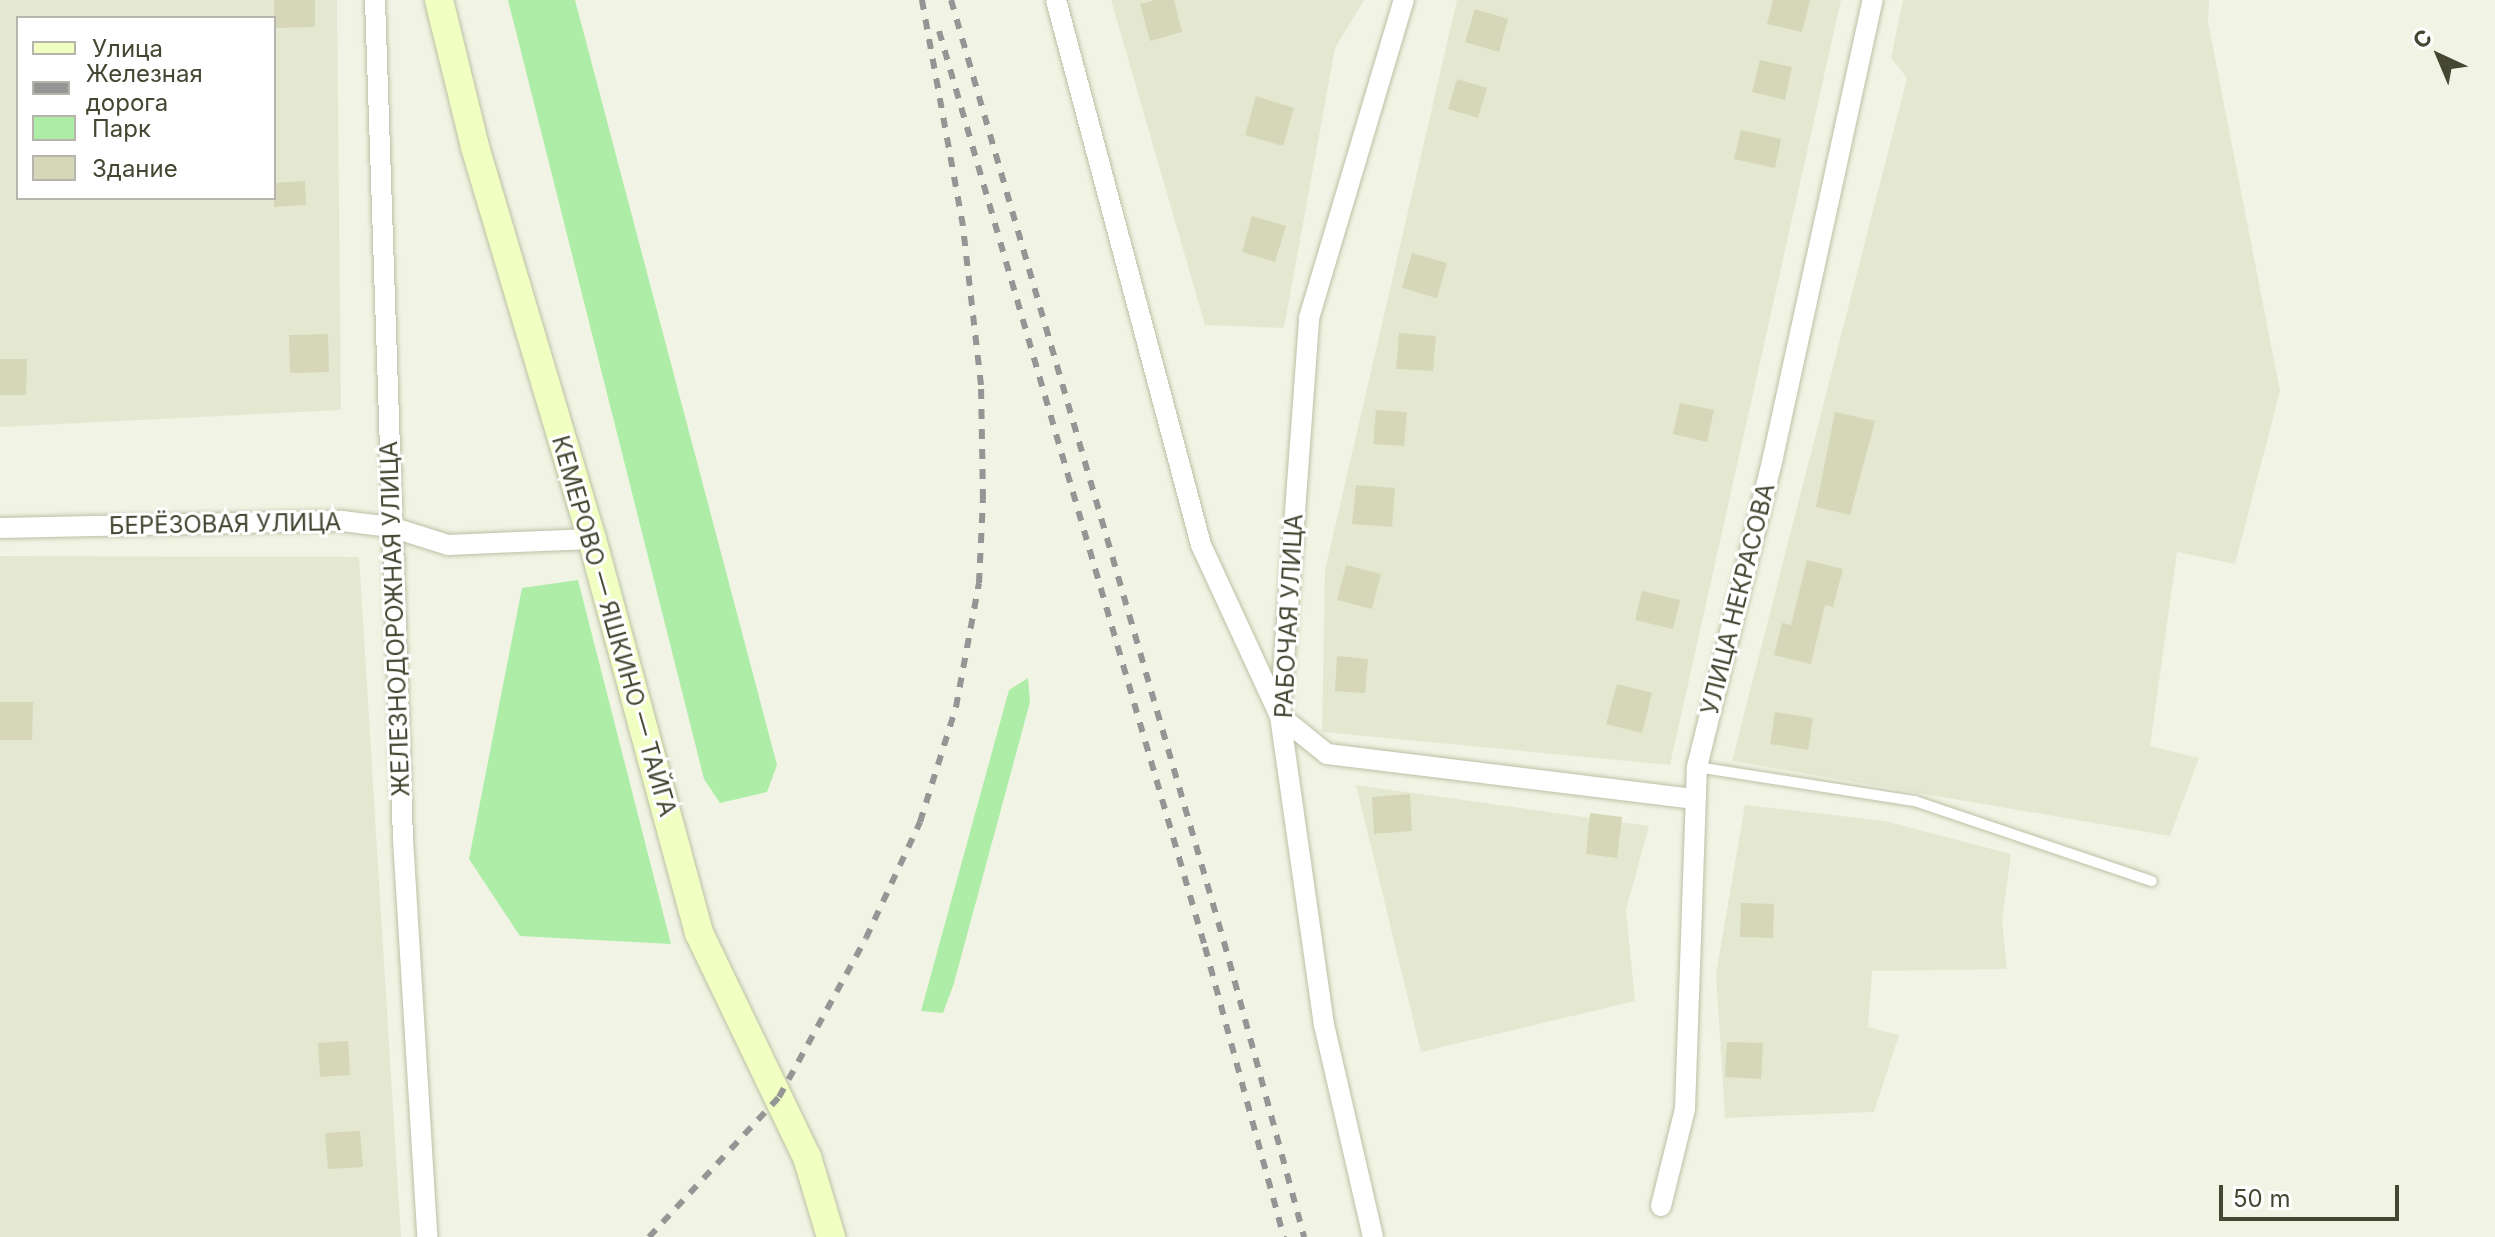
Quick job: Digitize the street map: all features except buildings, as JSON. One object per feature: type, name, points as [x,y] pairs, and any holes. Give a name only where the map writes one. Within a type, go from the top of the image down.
[{"type":"main road","name":"КЕМЕРОВО — ЯШКИНО — ТАЙГА","points":[[439,0],[475,147],[592,539],[699,933],[807,1157],[831,1237]]},
{"type":"street","name":"ЖЕЛЕЗНОДОРОЖНАЯ УЛИЦА","points":[[375,0],[403,839],[427,1237]]},
{"type":"street","points":[[1056,0],[1201,545],[1280,716],[1327,754],[1695,799]]},
{"type":"street","name":"РАБОЧАЯ УЛИЦА","points":[[1373,1237],[1324,1025],[1280,716],[1309,318],[1404,0]]},
{"type":"street","name":"УЛИЦА НЕКРАСОВА","points":[[1661,1206],[1685,1109],[1697,767],[1773,457],[1873,0]]},
{"type":"street","name":"БЕРЁЗОВАЯ УЛИЦА","points":[[0,528],[342,521],[391,527],[448,545],[592,539]]},
{"type":"lane","points":[[1697,767],[1915,801],[2152,881]]},
{"type":"shaded area","points":[[0,0],[337,0],[341,410],[0,427]]},
{"type":"shaded area","points":[[1111,0],[1364,0],[1335,48],[1284,328],[1205,325]]},
{"type":"shaded area","points":[[1457,0],[1841,0],[1670,765],[1322,732],[1325,570]]},
{"type":"shaded area","points":[[1903,0],[2209,0],[2208,22],[2280,391],[2235,564],[2177,552],[2150,746],[2199,758],[2170,836],[1732,761],[1907,78],[1891,58]]},
{"type":"shaded area","points":[[0,556],[359,557],[401,1237],[0,1237]]},
{"type":"shaded area","points":[[1356,785],[1649,826],[1626,910],[1635,1001],[1421,1052]]},
{"type":"shaded area","points":[[1745,805],[1885,821],[2011,854],[2002,921],[2007,969],[1872,971],[1868,1027],[1899,1035],[1874,1112],[1725,1118],[1716,974]]},
{"type":"green space","points":[[508,0],[575,0],[777,765],[767,792],[720,803],[704,779]]},
{"type":"green space","points":[[578,580],[671,944],[520,936],[469,859],[522,588]]},
{"type":"green space","points":[[1028,678],[1030,702],[954,983],[943,1013],[921,1011],[1009,690]]},
{"type":"railway","points":[[649,1237],[779,1097],[866,938],[920,822],[956,707],[979,583],[983,499],[981,385],[963,226],[922,0]]},
{"type":"railway","points":[[951,0],[1224,942],[1304,1237]]},
{"type":"railway","points":[[939,31],[1205,947],[1284,1237]]}]
